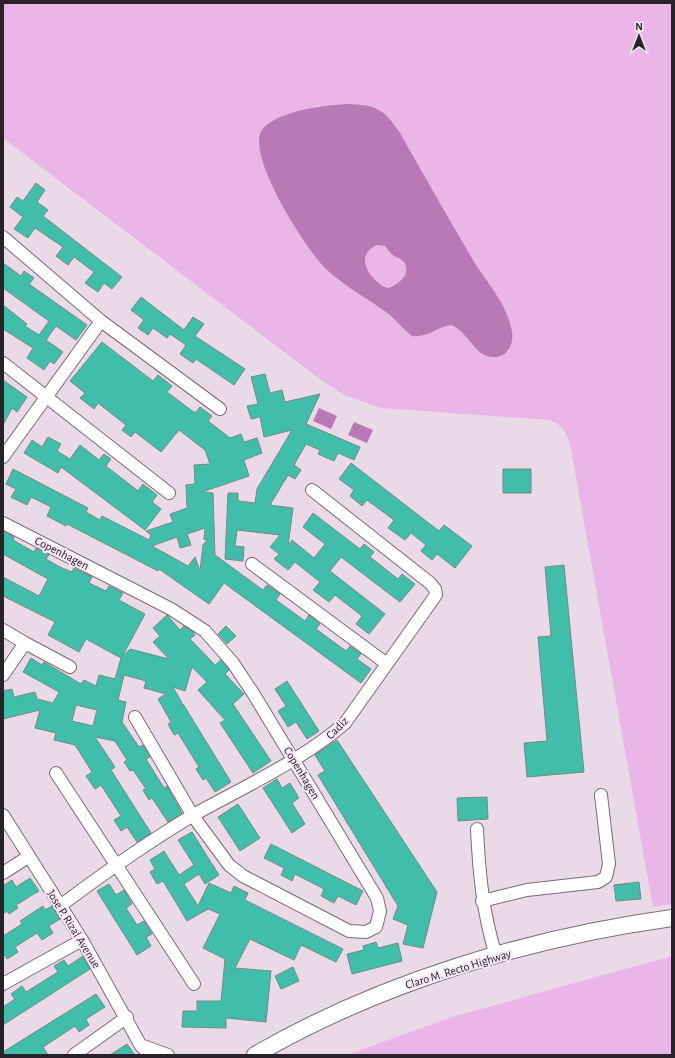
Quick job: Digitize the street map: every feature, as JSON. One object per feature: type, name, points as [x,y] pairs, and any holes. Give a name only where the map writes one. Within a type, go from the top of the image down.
[{"type":"main road","name":"Claro M. Recto Highway","points":[[255,1055],[326,1018],[385,992],[448,970],[496,956],[610,928],[672,918]]},
{"type":"street","points":[[3,237],[101,321],[220,409]]},
{"type":"street","points":[[3,457],[45,396],[101,321]]},
{"type":"street","points":[[3,363],[169,493]]},
{"type":"street","name":"Cadiz","points":[[60,906],[116,863],[193,816],[326,740],[345,723],[436,595],[435,588],[430,582],[312,490]]},
{"type":"street","name":"Copenhagen","points":[[3,523],[171,609],[204,632],[233,663],[294,759],[377,898],[380,911],[376,927],[366,932],[349,931],[243,876],[229,865],[193,816],[136,717]]},
{"type":"street","points":[[252,564],[387,664]]},
{"type":"street","points":[[3,630],[70,667]]},
{"type":"street","points":[[3,675],[25,643]]},
{"type":"street","points":[[56,773],[194,984]]},
{"type":"street","points":[[482,901],[527,890],[598,882],[606,877],[609,864],[601,795]]},
{"type":"street","name":"Jose P. Rizal Avenue","points":[[3,815],[28,857],[82,940],[127,1017],[142,1046],[151,1055]]},
{"type":"street","points":[[477,829],[482,901],[486,924],[496,956]]},
{"type":"street","points":[[3,873],[28,857]]},
{"type":"street","points":[[3,984],[82,940]]},
{"type":"street","points":[[74,1055],[127,1017]]},
{"type":"street","points":[[142,1046],[168,1055]]},
{"type":"shaded area","points":[[3,3],[672,3],[672,904],[653,907],[570,444],[560,426],[549,420],[381,408],[344,395],[317,377],[3,138]]},
{"type":"shaded area","points":[[348,104],[373,107],[389,118],[400,133],[473,260],[501,302],[512,332],[511,344],[507,352],[496,357],[482,354],[463,333],[451,325],[427,334],[412,336],[390,315],[326,269],[305,243],[292,223],[270,180],[262,159],[259,142],[262,130],[269,123],[278,118],[302,110]],"holes":[[[376,245],[385,246],[392,254],[403,261],[406,266],[406,271],[403,278],[397,284],[389,288],[383,286],[375,280],[368,271],[365,262],[365,257],[371,249]]]},
{"type":"shaded area","points":[[319,408],[337,416],[331,429],[313,421]]},
{"type":"shaded area","points":[[354,422],[373,430],[367,443],[348,435]]},
{"type":"shaded area","points":[[672,956],[672,1055],[347,1055],[449,1018]]},
{"type":"building","points":[[36,183],[45,190],[37,202],[48,210],[43,216],[122,277],[112,289],[104,283],[98,292],[85,283],[94,272],[74,257],[68,265],[56,256],[63,247],[35,228],[28,238],[14,229],[23,217],[10,207],[17,197],[23,201]]},
{"type":"building","points":[[3,263],[21,276],[24,271],[34,278],[29,284],[87,325],[76,340],[56,326],[46,340],[63,352],[54,364],[50,361],[44,370],[27,358],[33,348],[3,329],[3,305],[27,324],[25,326],[39,335],[49,321],[3,288]]},
{"type":"building","points":[[141,297],[184,330],[193,317],[204,324],[195,336],[245,369],[234,385],[196,359],[193,363],[180,354],[186,345],[170,334],[167,338],[153,328],[148,335],[138,328],[144,320],[131,310]]},
{"type":"building","points":[[102,342],[153,381],[158,375],[172,386],[167,392],[195,413],[200,407],[212,416],[208,421],[230,438],[241,434],[244,442],[257,438],[262,453],[244,460],[249,476],[202,492],[213,493],[215,555],[263,590],[267,585],[280,594],[276,600],[305,621],[309,615],[320,624],[316,629],[346,651],[350,646],[361,654],[357,659],[371,669],[361,683],[224,583],[209,604],[159,569],[158,571],[67,524],[66,526],[47,516],[51,507],[31,497],[27,505],[11,497],[16,489],[6,484],[13,469],[88,508],[86,512],[100,520],[102,516],[149,540],[151,535],[146,531],[173,522],[170,514],[187,508],[186,485],[195,484],[194,465],[210,464],[205,450],[179,430],[161,452],[135,432],[131,437],[122,430],[126,425],[98,403],[94,409],[80,398],[85,393],[70,381]],"holes":[[[205,528],[204,540],[208,539],[203,545],[200,571],[195,557],[188,566],[152,546],[177,537],[180,548],[191,545],[187,534]]]},
{"type":"building","points":[[265,374],[270,393],[282,390],[285,402],[320,394],[306,424],[360,447],[354,460],[338,453],[334,461],[318,454],[320,450],[306,444],[294,465],[301,470],[295,479],[288,475],[270,505],[293,508],[288,546],[292,540],[314,558],[325,544],[303,527],[313,513],[360,549],[364,544],[374,552],[370,557],[398,579],[402,574],[415,584],[400,602],[341,557],[330,571],[385,614],[369,634],[356,624],[362,616],[335,595],[329,602],[313,590],[320,582],[295,562],[288,570],[274,559],[279,554],[270,547],[280,535],[237,530],[235,546],[244,547],[243,561],[225,559],[228,493],[238,493],[238,501],[255,503],[257,489],[292,430],[264,437],[260,417],[251,419],[247,406],[258,404],[251,377]]},
{"type":"building","points":[[3,380],[27,397],[17,412],[12,408],[3,425]]},
{"type":"building","points":[[48,437],[61,444],[57,451],[70,459],[80,445],[99,460],[104,454],[111,459],[106,466],[138,491],[143,484],[157,495],[152,502],[161,509],[145,530],[61,467],[58,473],[24,453],[32,440],[42,447]]},
{"type":"building","points":[[351,463],[439,531],[444,525],[472,546],[455,568],[437,554],[432,560],[421,551],[426,545],[411,533],[405,540],[388,528],[394,520],[367,500],[362,506],[350,496],[354,490],[339,479]]},
{"type":"building","points":[[503,469],[531,469],[531,493],[503,493]]},
{"type":"building","points":[[3,531],[14,537],[13,540],[34,552],[36,548],[49,555],[46,559],[60,567],[72,572],[74,568],[92,577],[89,583],[106,591],[109,586],[123,593],[119,600],[145,614],[122,657],[130,649],[169,659],[153,642],[160,636],[153,628],[167,615],[180,630],[184,626],[193,632],[195,635],[190,639],[215,665],[221,660],[229,670],[225,674],[244,694],[233,704],[271,761],[253,773],[220,723],[225,720],[198,690],[207,682],[192,667],[185,691],[173,687],[182,703],[181,705],[183,704],[231,782],[215,792],[206,778],[203,780],[196,769],[199,767],[178,733],[174,735],[168,724],[171,722],[158,699],[166,694],[144,688],[146,681],[124,675],[118,700],[126,702],[122,722],[139,747],[143,745],[150,757],[146,759],[164,788],[167,786],[182,813],[168,822],[152,798],[149,800],[143,790],[146,789],[133,770],[130,771],[124,762],[127,760],[115,741],[95,737],[115,767],[111,770],[151,833],[137,842],[127,827],[121,831],[114,820],[121,816],[101,785],[95,789],[86,776],[92,772],[75,745],[54,740],[56,733],[35,728],[40,710],[3,719],[3,691],[12,689],[14,697],[35,692],[37,699],[53,703],[59,692],[23,672],[31,658],[42,665],[44,662],[81,684],[84,680],[96,686],[99,675],[115,679],[121,658],[86,639],[79,652],[48,635],[55,622],[3,596],[3,577],[39,596],[48,579],[3,554]],"holes":[[[76,705],[97,710],[93,726],[72,721]]]},
{"type":"building","points":[[564,565],[584,772],[527,777],[524,743],[547,741],[538,637],[551,636],[545,567]]},
{"type":"building","points":[[226,626],[236,636],[227,644],[218,634]]},
{"type":"building","points":[[287,681],[319,731],[307,739],[296,722],[288,727],[278,711],[286,706],[275,689]]},
{"type":"building","points":[[337,740],[437,892],[423,948],[403,944],[408,925],[393,919],[398,906],[318,775],[325,771],[315,755]]},
{"type":"building","points":[[277,779],[282,788],[290,783],[299,798],[292,803],[305,824],[292,833],[263,788]]},
{"type":"building","points":[[487,797],[488,819],[458,821],[457,798]]},
{"type":"building","points":[[238,804],[260,838],[240,851],[218,817]]},
{"type":"building","points":[[192,832],[219,875],[205,884],[199,874],[184,884],[198,906],[209,883],[231,893],[234,886],[248,893],[245,900],[343,949],[336,962],[301,945],[294,960],[250,939],[235,968],[271,971],[266,1022],[226,1018],[226,1028],[182,1027],[183,1011],[197,1011],[197,1001],[221,1001],[225,959],[203,948],[220,914],[208,909],[187,921],[163,881],[157,884],[150,872],[155,869],[150,860],[164,851],[179,875],[194,865],[178,840]]},
{"type":"building","points":[[271,844],[363,891],[356,905],[338,896],[334,903],[321,896],[324,889],[295,874],[292,881],[281,875],[284,868],[264,858]]},
{"type":"building","points":[[30,878],[39,891],[16,905],[18,908],[9,914],[7,911],[3,914],[3,886],[12,880],[16,887]]},
{"type":"building","points":[[639,882],[641,899],[616,901],[614,885]]},
{"type":"building","points":[[109,884],[116,895],[124,890],[132,904],[126,908],[137,925],[144,921],[152,934],[146,937],[151,946],[137,955],[97,891]]},
{"type":"building","points":[[43,906],[45,910],[52,906],[60,919],[49,926],[53,933],[42,940],[37,933],[15,947],[18,952],[7,959],[3,953],[3,936],[22,924],[20,921]]},
{"type":"building","points":[[376,942],[378,948],[398,943],[402,961],[352,974],[347,954],[364,950],[363,946]]},
{"type":"building","points":[[83,956],[90,969],[3,1025],[3,1007],[15,999],[11,994],[22,986],[26,992],[58,972],[54,966],[64,960],[68,966]]},
{"type":"building","points":[[293,967],[299,981],[281,989],[275,976]]},
{"type":"building","points":[[96,994],[105,1007],[86,1019],[89,1025],[79,1032],[75,1026],[43,1047],[48,1055],[3,1055],[3,1052]]},
{"type":"building","points":[[127,1044],[135,1055],[110,1055]]}]
